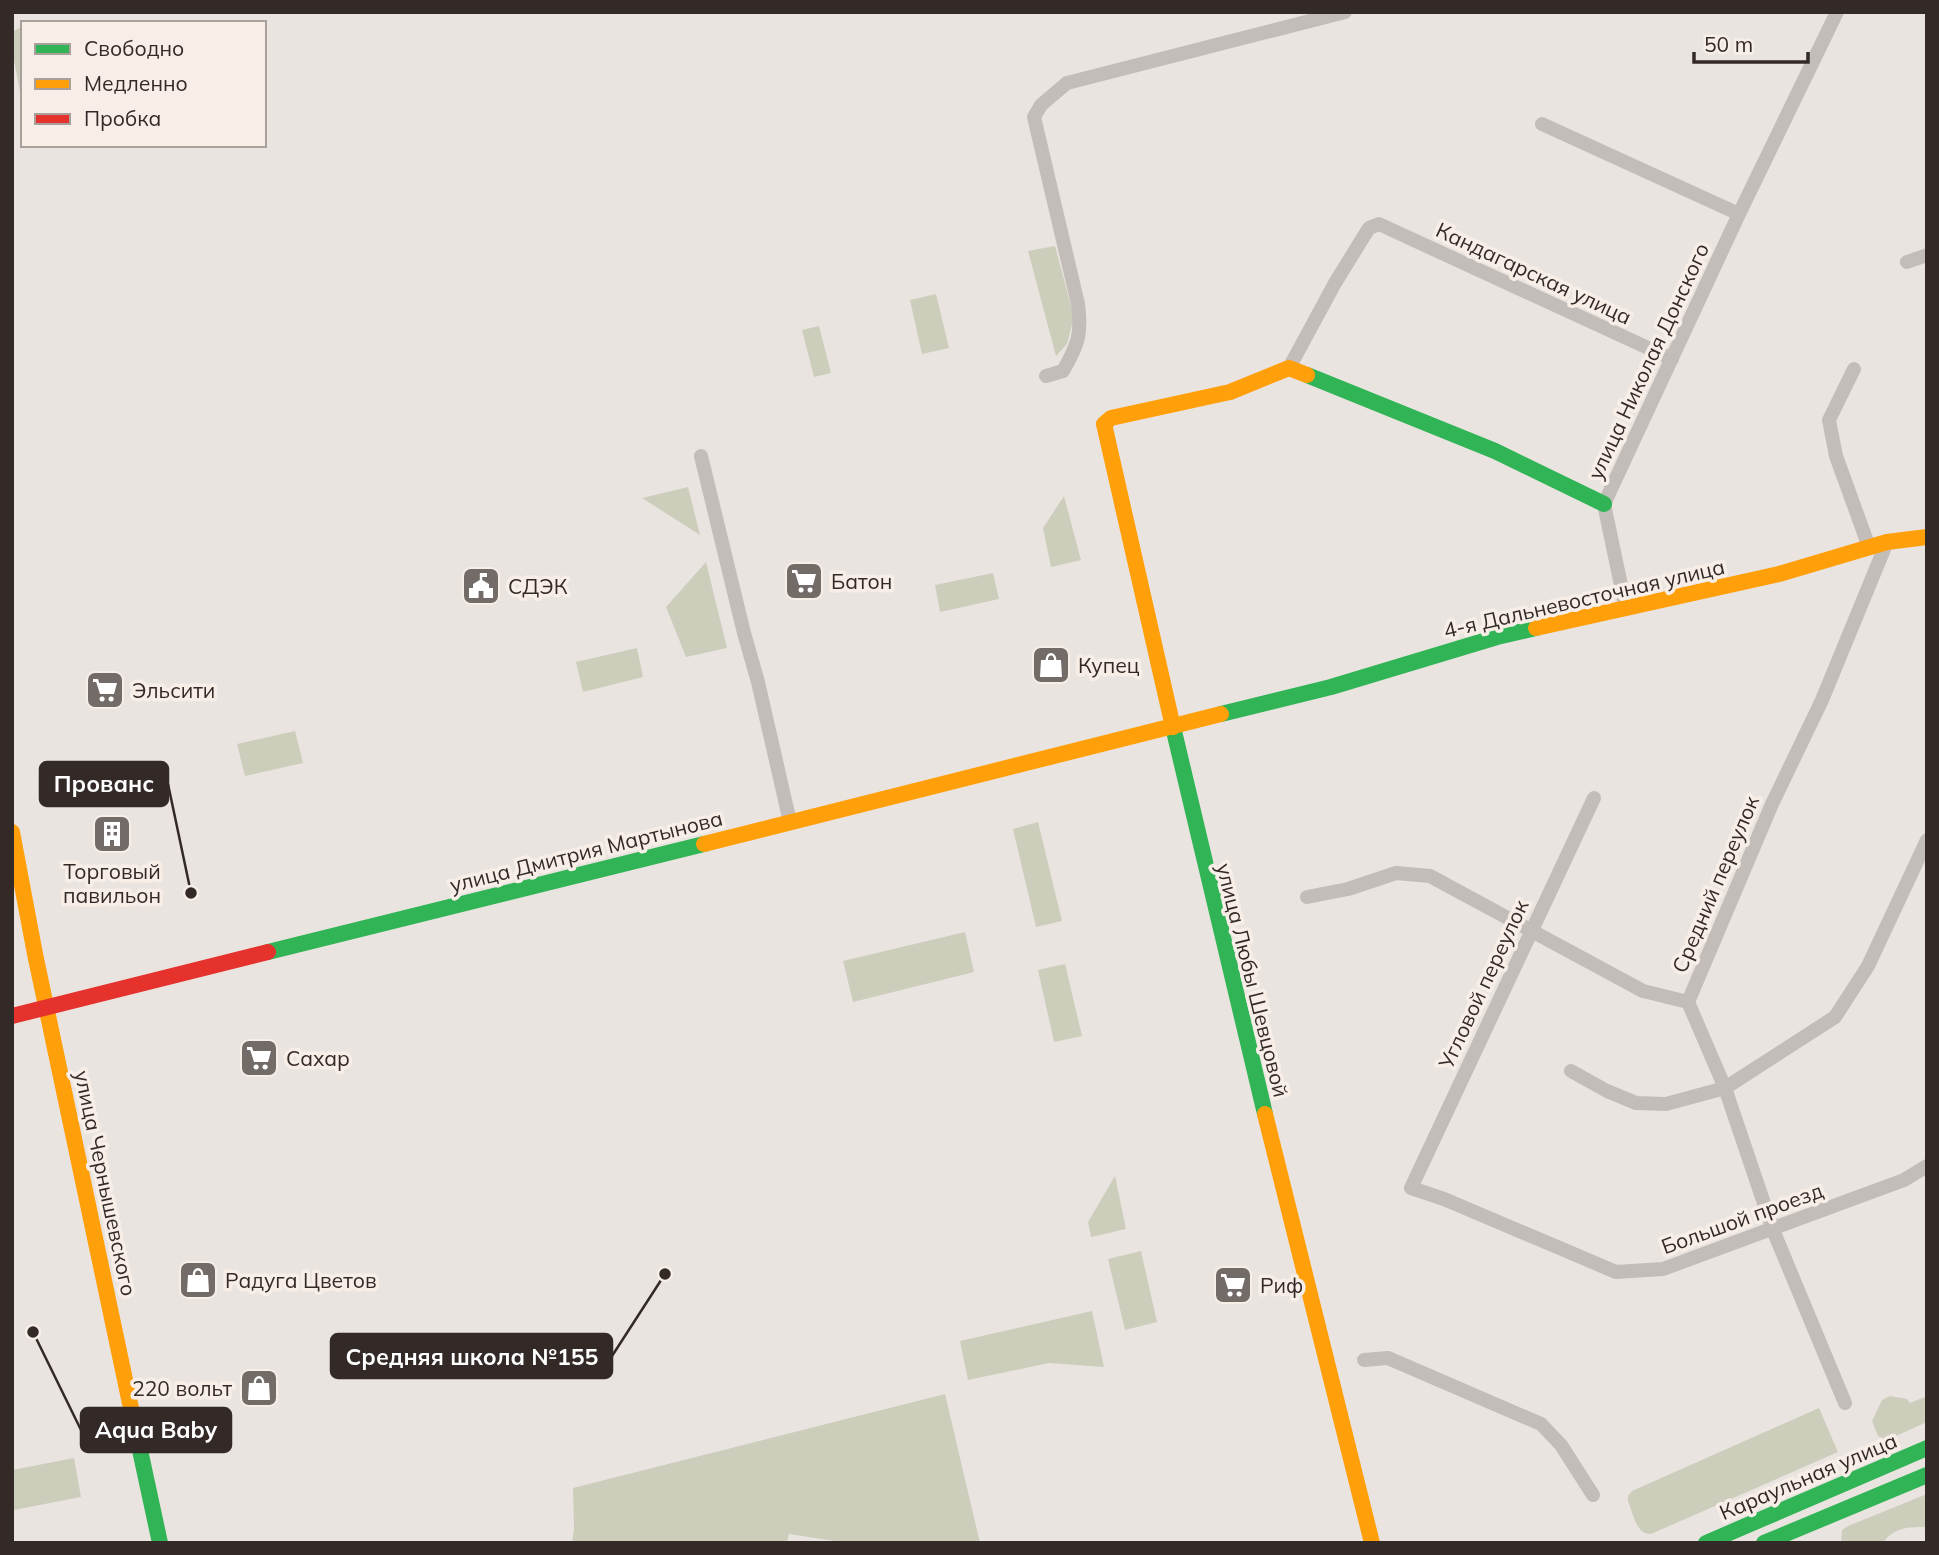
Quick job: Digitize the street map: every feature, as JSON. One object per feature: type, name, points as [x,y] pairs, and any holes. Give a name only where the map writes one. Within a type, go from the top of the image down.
[{"type":"street","points":[[1046,376],[1063,371],[1075,351],[1081,327],[1034,117],[1041,105],[1067,83],[1345,12]]},
{"type":"street","name":"улица Николая Донского","points":[[1626,610],[1604,505],[1739,214],[1837,12]]},
{"type":"street","points":[[1542,124],[1739,214]]},
{"type":"street","name":"Кандагарская улица","points":[[1289,368],[1335,283],[1369,228],[1379,224],[1672,359]]},
{"type":"street","points":[[1907,262],[1927,255]]},
{"type":"street","points":[[1289,368],[1495,451],[1604,505]]},
{"type":"street","name":"улица Любы Шевцовой","points":[[1289,368],[1230,392],[1111,418],[1104,424],[1171,727],[1291,1224],[1372,1543]]},
{"type":"street","points":[[1854,369],[1829,420],[1836,456],[1869,547]]},
{"type":"street","points":[[701,456],[790,822]]},
{"type":"street","name":"4-я Дальневосточная улица","points":[[1171,727],[1331,687],[1496,637],[1779,574],[1887,542],[1927,537]]},
{"type":"street","name":"Средний переулок","points":[[1846,1403],[1773,1230],[1725,1088],[1688,1002],[1772,804],[1822,700],[1887,542]]},
{"type":"street","name":"улица Дмитрия Мартынова","points":[[12,1016],[1171,727]]},
{"type":"street","name":"Угловой переулок","points":[[1411,1188],[1594,799]]},
{"type":"street","name":"улица Чернышевского","points":[[12,832],[37,965],[48,1005],[160,1543]]},
{"type":"street","points":[[1571,1071],[1636,1103],[1666,1104],[1725,1088],[1835,1017],[1868,966],[1927,840]]},
{"type":"street","points":[[1307,897],[1348,889],[1396,873],[1430,876],[1643,991],[1688,1002]]},
{"type":"street","name":"Большой проезд","points":[[1411,1188],[1444,1199],[1616,1272],[1635,1273],[1663,1269],[1773,1230],[1904,1180],[1927,1166]]},
{"type":"street","points":[[1364,1360],[1388,1358],[1541,1424],[1561,1445],[1593,1495]]},
{"type":"street","name":"Караульная улица","points":[[1706,1543],[1927,1448]]},
{"type":"street","name":"Караульная улица","points":[[1763,1543],[1927,1475]]},
{"type":"green space","points":[[21,27],[21,97],[12,49],[12,32]]},
{"type":"green space","points":[[1055,246],[1074,317],[1067,344],[1056,356],[1028,251]]},
{"type":"green space","points":[[936,294],[949,348],[922,354],[910,300]]},
{"type":"green space","points":[[819,326],[831,373],[814,377],[802,330]]},
{"type":"green space","points":[[688,487],[700,535],[642,498]]},
{"type":"green space","points":[[1064,496],[1081,560],[1051,567],[1043,528]]},
{"type":"green space","points":[[706,562],[727,648],[686,657],[666,607]]},
{"type":"green space","points":[[993,573],[999,599],[940,612],[935,585]]},
{"type":"green space","points":[[637,648],[643,677],[583,692],[576,662]]},
{"type":"green space","points":[[295,731],[303,763],[245,776],[237,744]]},
{"type":"green space","points":[[1038,822],[1062,921],[1036,927],[1013,829]]},
{"type":"green space","points":[[965,932],[974,972],[853,1002],[843,961]]},
{"type":"green space","points":[[1065,964],[1082,1036],[1054,1042],[1038,970]]},
{"type":"green space","points":[[1115,1176],[1126,1229],[1091,1237],[1088,1222]]},
{"type":"green space","points":[[1141,1251],[1157,1322],[1125,1330],[1108,1259]]},
{"type":"green space","points":[[1092,1311],[1104,1367],[1049,1363],[968,1380],[960,1341]]},
{"type":"green space","points":[[945,1394],[980,1543],[847,1543],[789,1534],[787,1543],[572,1543],[573,1488]]},
{"type":"green space","points":[[1890,1396],[1907,1399],[1910,1403],[1927,1396],[1927,1422],[1887,1440],[1878,1436],[1872,1421],[1882,1400]]},
{"type":"green space","points":[[1819,1408],[1838,1452],[1651,1534],[1638,1527],[1628,1501],[1632,1491]]},
{"type":"green space","points":[[74,1458],[81,1497],[14,1510],[12,1508],[12,1470]]},
{"type":"green space","points":[[1927,1494],[1927,1527],[1897,1531],[1883,1543],[1841,1543],[1842,1530],[1848,1526]]},
{"type":"traffic: fast","points":[[1307,375],[1495,451],[1604,504]]},
{"type":"traffic: fast","points":[[1221,714],[1331,687],[1497,637],[1536,628]]},
{"type":"traffic: fast","points":[[1173,727],[1265,1114]]},
{"type":"traffic: fast","points":[[268,952],[704,844]]},
{"type":"traffic: fast","points":[[135,1427],[160,1543]]},
{"type":"traffic: fast","points":[[1706,1543],[1927,1448]]},
{"type":"traffic: fast","points":[[1764,1543],[1927,1475]]},
{"type":"traffic: slow","points":[[1173,727],[1104,424],[1111,418],[1230,392],[1289,368],[1307,375]]},
{"type":"traffic: slow","points":[[1536,628],[1779,574],[1887,542],[1927,537]]},
{"type":"traffic: slow","points":[[704,844],[1221,714]]},
{"type":"traffic: slow","points":[[12,832],[35,954],[135,1427]]},
{"type":"traffic: slow","points":[[1265,1114],[1372,1543]]},
{"type":"traffic: jam","points":[[12,1016],[268,952]]},
{"type":"place","name":"Батон","points":[[804,581]]},
{"type":"place","name":"СДЭК","points":[[481,586]]},
{"type":"place","name":"Купец","points":[[1051,665]]},
{"type":"place","name":"Эльсити","points":[[105,690]]},
{"type":"place","name":"Торговый павильон","points":[[112,834]]},
{"type":"place","name":"Прованс","points":[[191,893]]},
{"type":"place","name":"Сахар","points":[[259,1058]]},
{"type":"place","name":"Средняя школа №155","points":[[665,1274]]},
{"type":"place","name":"Радуга Цветов","points":[[198,1280]]},
{"type":"place","name":"Риф","points":[[1233,1285]]},
{"type":"place","name":"Aqua Baby","points":[[33,1332]]},
{"type":"place","name":"220 вольт","points":[[259,1388]]}]
